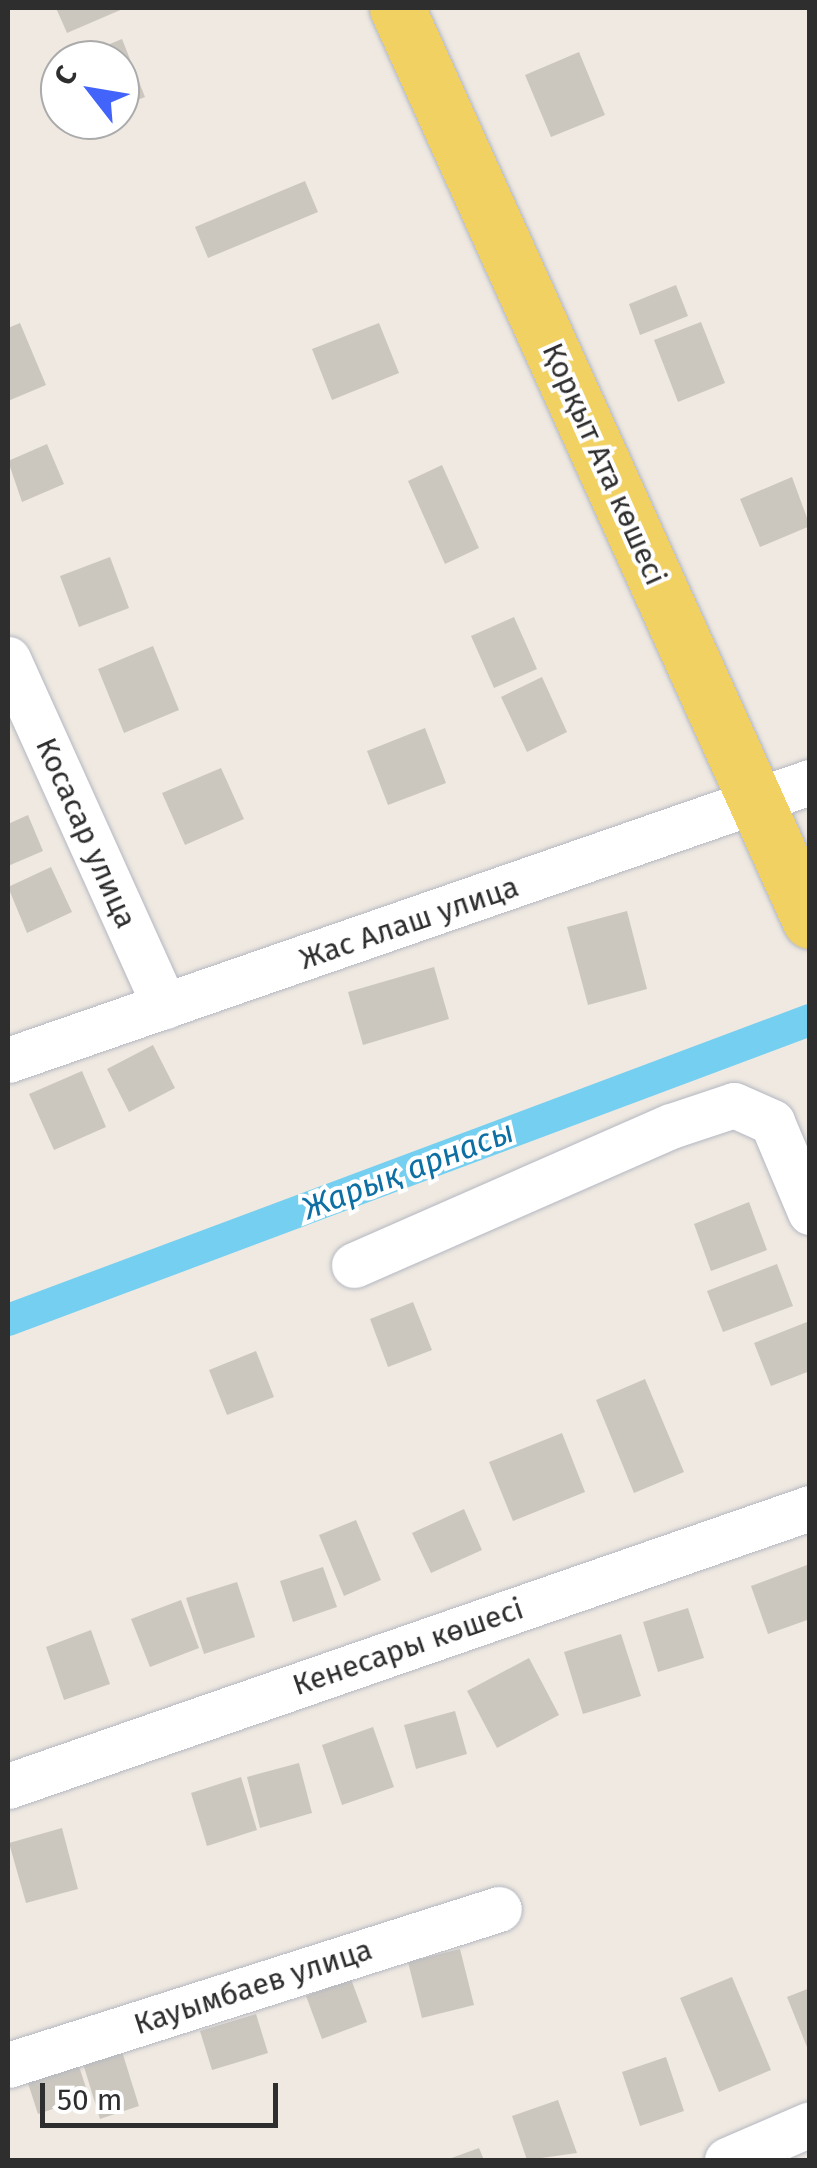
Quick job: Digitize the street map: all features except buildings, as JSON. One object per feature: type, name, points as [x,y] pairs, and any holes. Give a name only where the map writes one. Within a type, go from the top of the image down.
[{"type":"main road","name":"Қорқыт Ата көшесі","points":[[397,8],[810,921]]},
{"type":"street","name":"Косасар улица","points":[[8,659],[166,1006]]},
{"type":"street","name":"Жас Алаш улица","points":[[8,1060],[757,805],[810,782]]},
{"type":"street","points":[[354,1265],[671,1126],[734,1105],[772,1122],[810,1212]]},
{"type":"street","name":"Кенесары көшесі","points":[[8,1786],[810,1508]]},
{"type":"street","name":"Кауымбаев улица","points":[[8,2065],[499,1909]]},
{"type":"street","points":[[728,2160],[810,2124]]},
{"type":"waterway","name":"Жарық арнасы","points":[[8,1320],[810,1020]]}]
